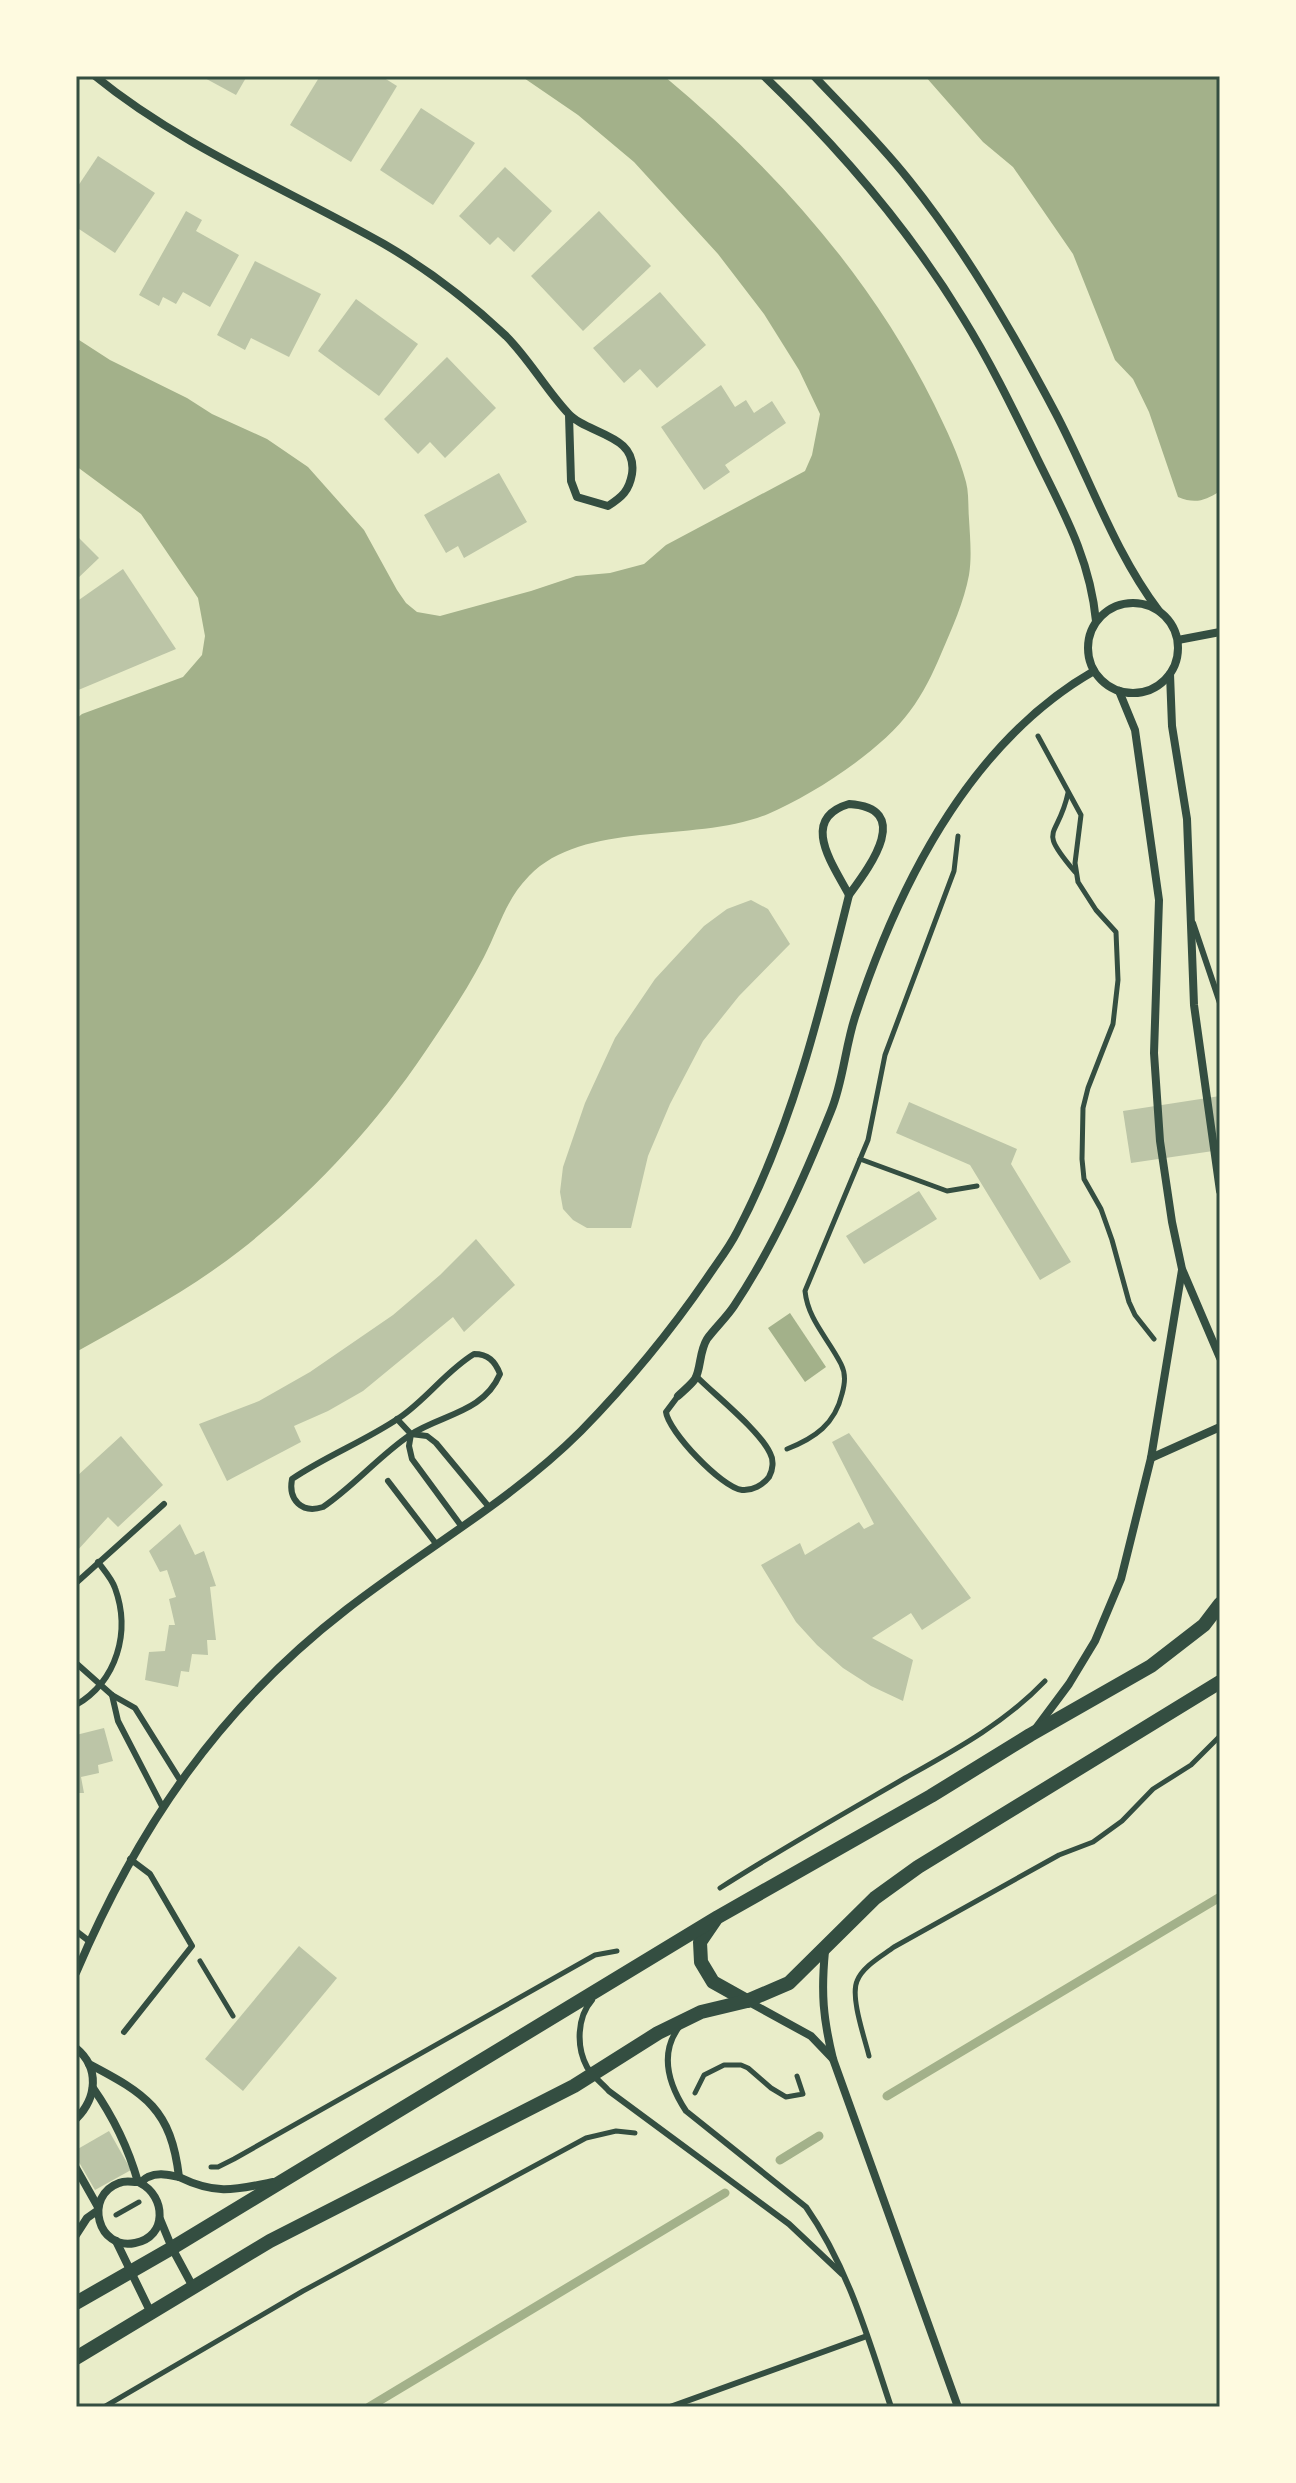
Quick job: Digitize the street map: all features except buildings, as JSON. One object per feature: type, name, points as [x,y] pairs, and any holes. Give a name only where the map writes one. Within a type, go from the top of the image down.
[{"type":"street","points":[[95,76],[151,118],[385,245],[507,336],[569,415],[614,437],[630,456],[633,469],[630,488],[608,506],[577,497],[571,481],[569,415]]},
{"type":"street","points":[[764,76],[870,189],[964,319],[1005,392],[1080,546],[1093,590],[1096,621]]},
{"type":"street","points":[[814,76],[908,179],[955,243],[1006,323],[1056,414],[1136,581],[1175,629],[1178,640],[1175,664],[1159,684],[1147,691],[1133,693],[1119,691],[1100,680],[1088,659],[1087,646],[1096,621],[1118,604],[1147,604],[1159,611]]},
{"type":"street","points":[[1178,640],[1220,632]]},
{"type":"street","points":[[678,1396],[697,1377],[703,1347],[733,1307],[780,1228],[832,1108],[865,984],[906,889],[945,820],[999,746],[1064,688],[1094,671]]},
{"type":"street","points":[[1170,674],[1172,726],[1187,819],[1194,1005],[1220,1191]]},
{"type":"street","points":[[1119,691],[1135,730],[1159,900],[1154,1053],[1160,1141],[1182,1269],[1220,1358]]},
{"type":"street","points":[[76,1973],[130,1859],[162,1806],[216,1733],[278,1668],[347,1609],[526,1480],[580,1431],[689,1305],[736,1235],[783,1131],[849,895],[878,854],[884,835],[877,815],[860,804],[849,804],[831,813],[821,831],[826,851],[849,895]]},
{"type":"street","points":[[1030,1735],[1069,1684],[1095,1641],[1121,1579],[1151,1458],[1182,1269]]},
{"type":"street","points":[[1151,1458],[1220,1427]]},
{"type":"street","points":[[76,2303],[718,1917],[1151,1666],[1204,1625],[1220,1604]]},
{"type":"street","points":[[76,2358],[270,2241],[593,2074],[658,2033],[701,2012],[747,2001],[789,1983],[875,1898],[918,1867],[1220,1682]]},
{"type":"street","points":[[718,1917],[700,1942],[701,1962],[713,1982],[811,2036],[833,2059]]},
{"type":"street","points":[[825,1945],[823,2019],[833,2059],[958,2407]]},
{"type":"street","points":[[76,2048],[89,2064],[148,2099],[167,2126],[176,2150],[179,2177]]},
{"type":"street","points":[[76,2119],[91,2100],[93,2088],[89,2064]]},
{"type":"street","points":[[93,2088],[110,2111],[128,2146],[139,2182],[154,2192],[159,2201],[160,2219],[193,2287]]},
{"type":"street","points":[[76,2168],[98,2209],[100,2224],[116,2241],[151,2313]]},
{"type":"street","points":[[76,2235],[87,2218],[98,2209],[108,2189],[128,2181],[139,2182],[161,2174],[179,2177],[211,2190],[230,2191],[281,2180]]},
{"type":"street","points":[[116,2241],[125,2244],[143,2241],[151,2235],[160,2219]]},
{"type":"lane","points":[[1192,919],[1220,1003]]},
{"type":"lane","points":[[474,1354],[483,1354],[495,1363],[500,1374],[493,1389],[482,1399],[411,1434],[323,1507],[313,1510],[304,1508],[294,1500],[290,1490],[292,1479],[397,1419],[430,1394],[459,1363],[474,1354]]},
{"type":"lane","points":[[678,1396],[666,1412],[667,1420],[728,1485],[742,1490],[756,1488],[768,1477],[773,1466],[772,1456],[763,1442],[697,1377]]},
{"type":"lane","points":[[397,1419],[411,1434],[427,1436],[436,1443],[489,1507]]},
{"type":"lane","points":[[411,1434],[409,1446],[412,1459],[462,1527]]},
{"type":"lane","points":[[388,1481],[437,1545]]},
{"type":"lane","points":[[76,1583],[164,1504]]},
{"type":"lane","points":[[76,1705],[89,1697],[100,1684],[112,1667],[122,1642],[122,1614],[114,1585],[98,1562]]},
{"type":"lane","points":[[76,1663],[112,1695],[135,1708],[180,1780]]},
{"type":"lane","points":[[112,1695],[118,1721],[162,1806]]},
{"type":"lane","points":[[124,2032],[192,1946],[150,1874],[130,1859]]},
{"type":"lane","points":[[76,1931],[89,1941]]},
{"type":"lane","points":[[605,1985],[587,2006],[580,2023],[587,2067],[609,2091],[789,2224],[847,2279]]},
{"type":"lane","points":[[684,2021],[670,2040],[668,2054],[668,2074],[680,2102],[686,2111],[806,2207],[847,2279],[891,2407]]},
{"type":"lane","points":[[670,2407],[867,2336]]},
{"type":"path","points":[[1028,718],[1081,815],[1075,863],[1077,875],[1085,894],[1116,932],[1119,951],[1113,1024],[1083,1108],[1084,1179],[1101,1209],[1129,1302],[1158,1347]]},
{"type":"path","points":[[1068,792],[1065,809],[1052,830],[1051,840],[1077,875]]},
{"type":"path","points":[[772,1456],[818,1434],[831,1421],[839,1405],[845,1381],[842,1366],[807,1307],[805,1291],[860,1159],[874,1115],[885,1055],[954,871],[958,831]]},
{"type":"path","points":[[860,1159],[947,1191],[977,1186]]},
{"type":"path","points":[[714,1892],[765,1859],[980,1735],[1016,1709],[1053,1672]]},
{"type":"path","points":[[869,2056],[856,1998],[857,1982],[872,1963],[894,1947],[1059,1855],[1093,1842],[1122,1821],[1153,1789],[1191,1765],[1220,1736]]},
{"type":"path","points":[[192,1946],[233,2016]]},
{"type":"path","points":[[179,2177],[196,2167],[218,2167],[234,2159],[595,1955],[624,1950]]},
{"type":"path","points":[[680,2102],[696,2092],[704,2075],[724,2065],[748,2068],[786,2097],[803,2094],[797,2076]]},
{"type":"path","points":[[104,2407],[303,2291],[586,2138],[616,2131],[635,2133],[651,2130],[655,2124]]},
{"type":"path","points":[[100,2224],[154,2192]]},
{"type":"shaded area","points":[[521,76],[664,76],[743,148],[816,226],[850,268],[909,357],[956,452],[967,486],[970,547],[969,575],[961,605],[931,676],[910,711],[865,756],[825,783],[768,814],[739,823],[610,839],[580,846],[552,858],[529,876],[509,904],[477,969],[441,1029],[385,1106],[318,1182],[223,1264],[161,1304],[76,1352],[76,719],[82,714],[183,677],[202,655],[205,636],[198,598],[141,514],[76,466],[76,338],[110,360],[187,398],[212,414],[267,439],[308,467],[364,530],[406,603],[417,612],[440,616],[576,576],[610,573],[644,564],[666,545],[805,471],[812,455],[820,414],[799,370],[764,314],[718,254],[634,162],[578,115]]},
{"type":"shaded area","points":[[925,76],[1220,76],[1220,491],[1200,500],[1178,497],[1149,412],[1133,379],[1115,360],[1073,254],[1013,167],[983,142]]},
{"type":"shaded area","points":[[790,1313],[826,1367],[805,1382],[768,1328]]},
{"type":"waterway","points":[[887,2096],[1220,1897]]},
{"type":"waterway","points":[[780,2160],[819,2136]]},
{"type":"waterway","points":[[369,2407],[725,2193]]}]
